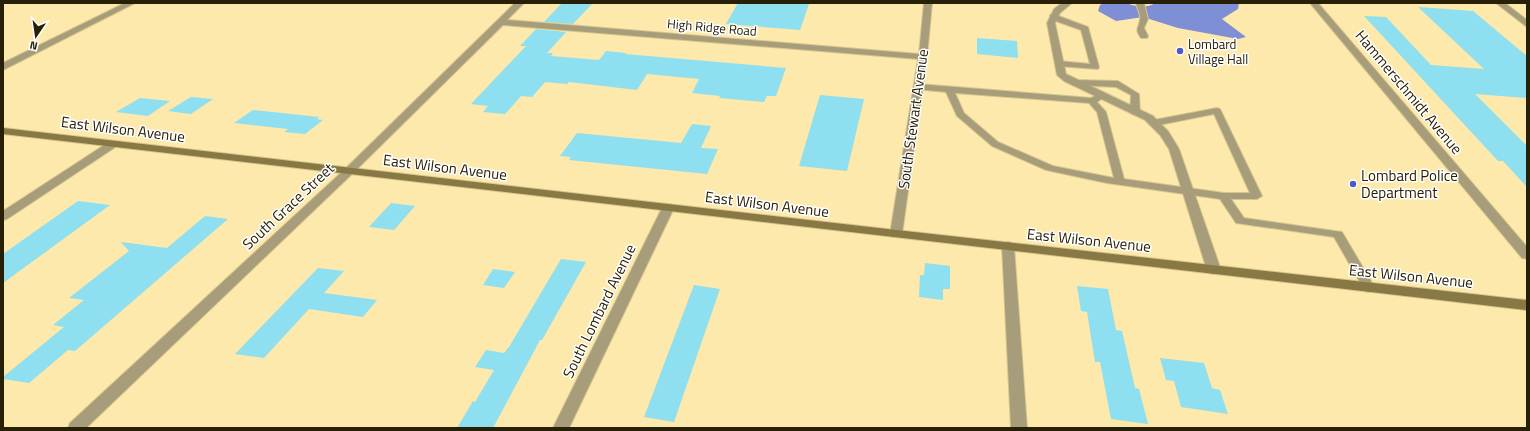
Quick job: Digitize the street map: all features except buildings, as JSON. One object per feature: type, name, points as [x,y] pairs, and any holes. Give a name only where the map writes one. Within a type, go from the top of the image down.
[{"type":"street","points":[[3,67],[131,3]]},
{"type":"street","name":"South Grace Street","points":[[76,428],[348,172],[520,3]]},
{"type":"street","name":"South Stewart Avenue","points":[[896,234],[923,58],[928,3]]},
{"type":"street","points":[[1068,3],[1058,10],[1051,23],[1062,75],[1075,83],[1149,118],[1164,133],[1174,149],[1214,270]]},
{"type":"street","name":"Hammerschmidt Avenue","points":[[1314,3],[1527,255]]},
{"type":"street","points":[[1500,3],[1527,24]]},
{"type":"street","name":"High Ridge Road","points":[[499,22],[923,58]]},
{"type":"street","name":"East Wilson Avenue","points":[[3,131],[348,172],[1527,305]]},
{"type":"street","points":[[3,216],[113,144]]},
{"type":"street","name":"South Lombard Avenue","points":[[561,428],[668,208]]},
{"type":"street","points":[[1008,246],[1019,428]]},
{"type":"lane","points":[[1140,4],[1144,19],[1140,27],[1141,34],[1144,36]]},
{"type":"lane","points":[[1053,17],[1084,29],[1095,67],[1059,64]]},
{"type":"lane","points":[[1075,83],[1118,84],[1135,94],[1135,112]]},
{"type":"lane","points":[[918,87],[1092,101],[1102,96]]},
{"type":"lane","points":[[950,90],[960,114],[995,144],[1050,168],[1120,182],[1189,192],[1224,196],[1257,196],[1217,112],[1154,123]]},
{"type":"lane","points":[[1092,101],[1101,112],[1120,182]]},
{"type":"lane","points":[[1224,196],[1240,222],[1338,234],[1368,288]]},
{"type":"water","points":[[1105,3],[1123,3],[1137,6],[1148,6],[1156,3],[1239,3],[1238,9],[1222,19],[1246,37],[1238,39],[1178,28],[1143,17],[1116,21],[1098,11],[1100,5]]},
{"type":"place","name":"Lombard Village Hall","points":[[1180,51]]},
{"type":"place","name":"Lombard Police Department","points":[[1353,184]]}]
